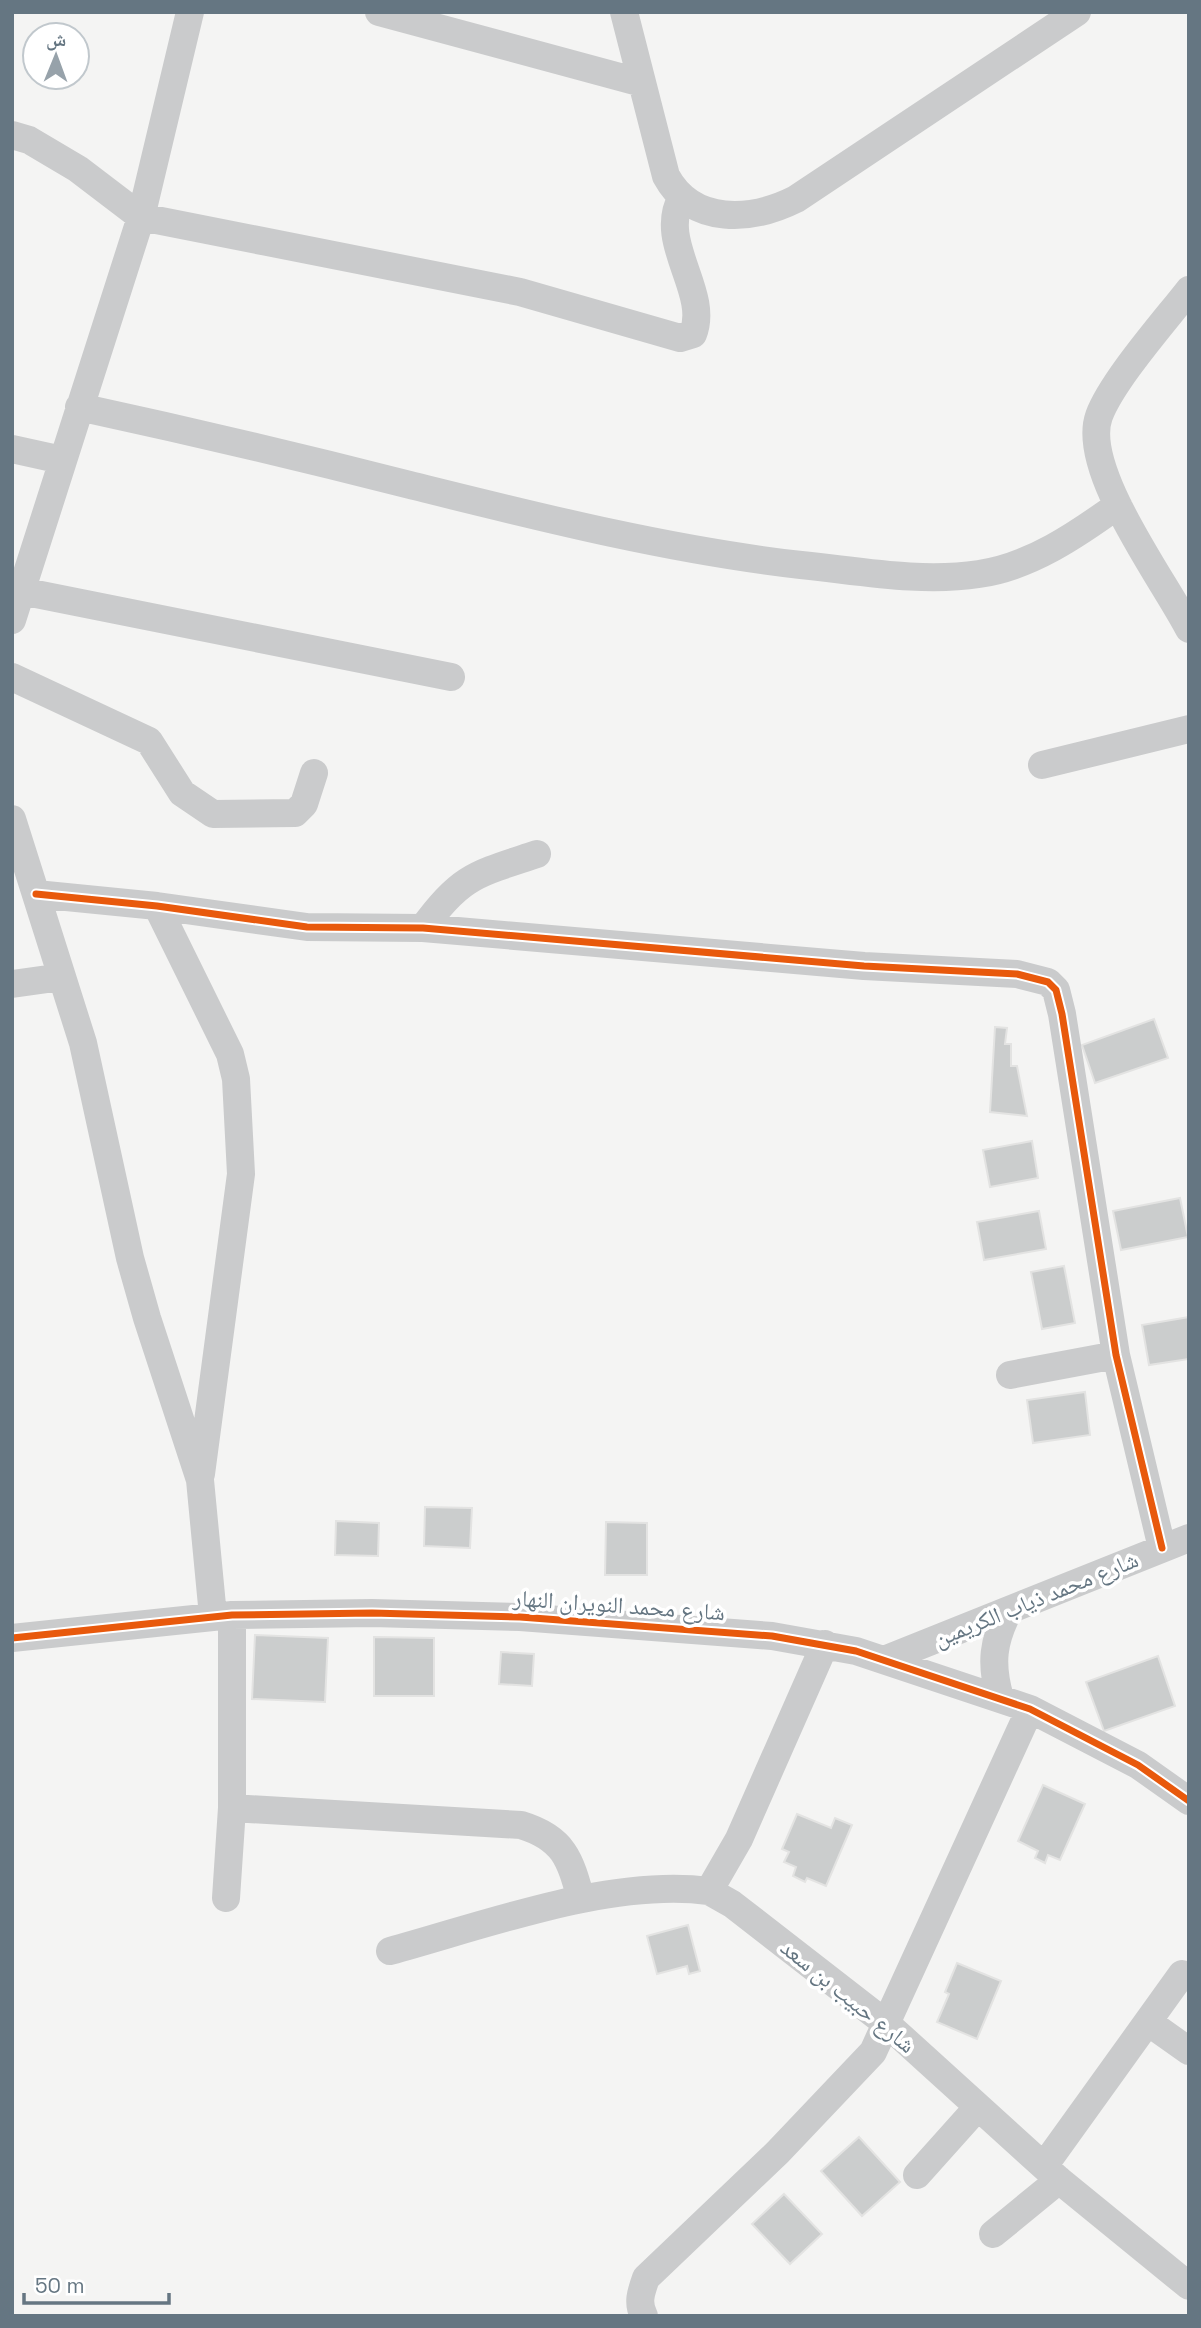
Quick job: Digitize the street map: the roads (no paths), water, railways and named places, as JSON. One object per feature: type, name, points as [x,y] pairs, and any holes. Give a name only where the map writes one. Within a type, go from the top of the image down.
[{"type":"street","points":[[12,620],[141,216],[190,12]]},
{"type":"street","points":[[379,12],[642,83]]},
{"type":"street","points":[[624,12],[666,176],[682,197],[700,210],[733,216],[783,206],[1077,12]]},
{"type":"street","points":[[12,135],[29,140],[78,169],[141,216],[520,292],[680,338],[693,334],[697,316],[674,226],[675,210],[682,197]]},
{"type":"street","points":[[1189,290],[1114,390],[1098,418],[1096,442],[1102,472],[1118,505],[1189,629]]},
{"type":"street","points":[[79,407],[212,435],[515,511],[675,545],[743,558],[909,576],[948,578],[983,574],[1073,538],[1118,505]]},
{"type":"street","points":[[12,449],[62,460]]},
{"type":"street","points":[[22,591],[452,677]]},
{"type":"street","points":[[12,677],[149,741],[182,793],[213,814],[295,813],[304,804],[314,773]]},
{"type":"street","points":[[1042,765],[1189,729]]},
{"type":"street","points":[[13,824],[95,1091],[130,1258],[200,1480],[223,1616],[232,1808],[226,1898]]},
{"type":"street","points":[[423,928],[458,886],[478,874],[537,854]]},
{"type":"street","points":[[36,894],[157,906],[307,926],[423,928],[864,966],[1017,974],[1048,982],[1056,990],[1062,1014],[1116,1355],[1162,1548]]},
{"type":"street","points":[[157,906],[230,1054],[236,1079],[241,1174],[200,1480]]},
{"type":"street","points":[[12,984],[62,977]]},
{"type":"street","points":[[1010,1375],[1116,1355]]},
{"type":"street","name":"شارع محمد ذياب الكريمين","points":[[884,1660],[1189,1538]]},
{"type":"street","points":[[999,1698],[993,1674],[993,1650],[1009,1610]]},
{"type":"street","name":"شارع محمد النويران النهار","points":[[12,1638],[223,1616],[372,1613],[520,1617],[655,1625],[825,1644],[884,1660],[1030,1709],[1138,1765],[1189,1801]]},
{"type":"street","points":[[390,1951],[582,1899],[678,1887],[709,1891],[739,1839],[825,1644]]},
{"type":"street","points":[[644,2316],[640,2308],[640,2293],[646,2278],[778,2152],[860,2067],[888,2025],[932,1920],[1030,1709]]},
{"type":"street","points":[[232,1808],[521,1825],[534,1829],[563,1849],[582,1899]]},
{"type":"street","name":"شارع حبيب بن سعد","points":[[709,1891],[732,1904],[888,2025],[977,2108],[1189,2286]]},
{"type":"street","points":[[993,2234],[1052,2173],[1148,2022],[1182,1974]]},
{"type":"street","points":[[1148,2022],[1189,2051]]},
{"type":"street","points":[[917,2175],[977,2108]]}]
